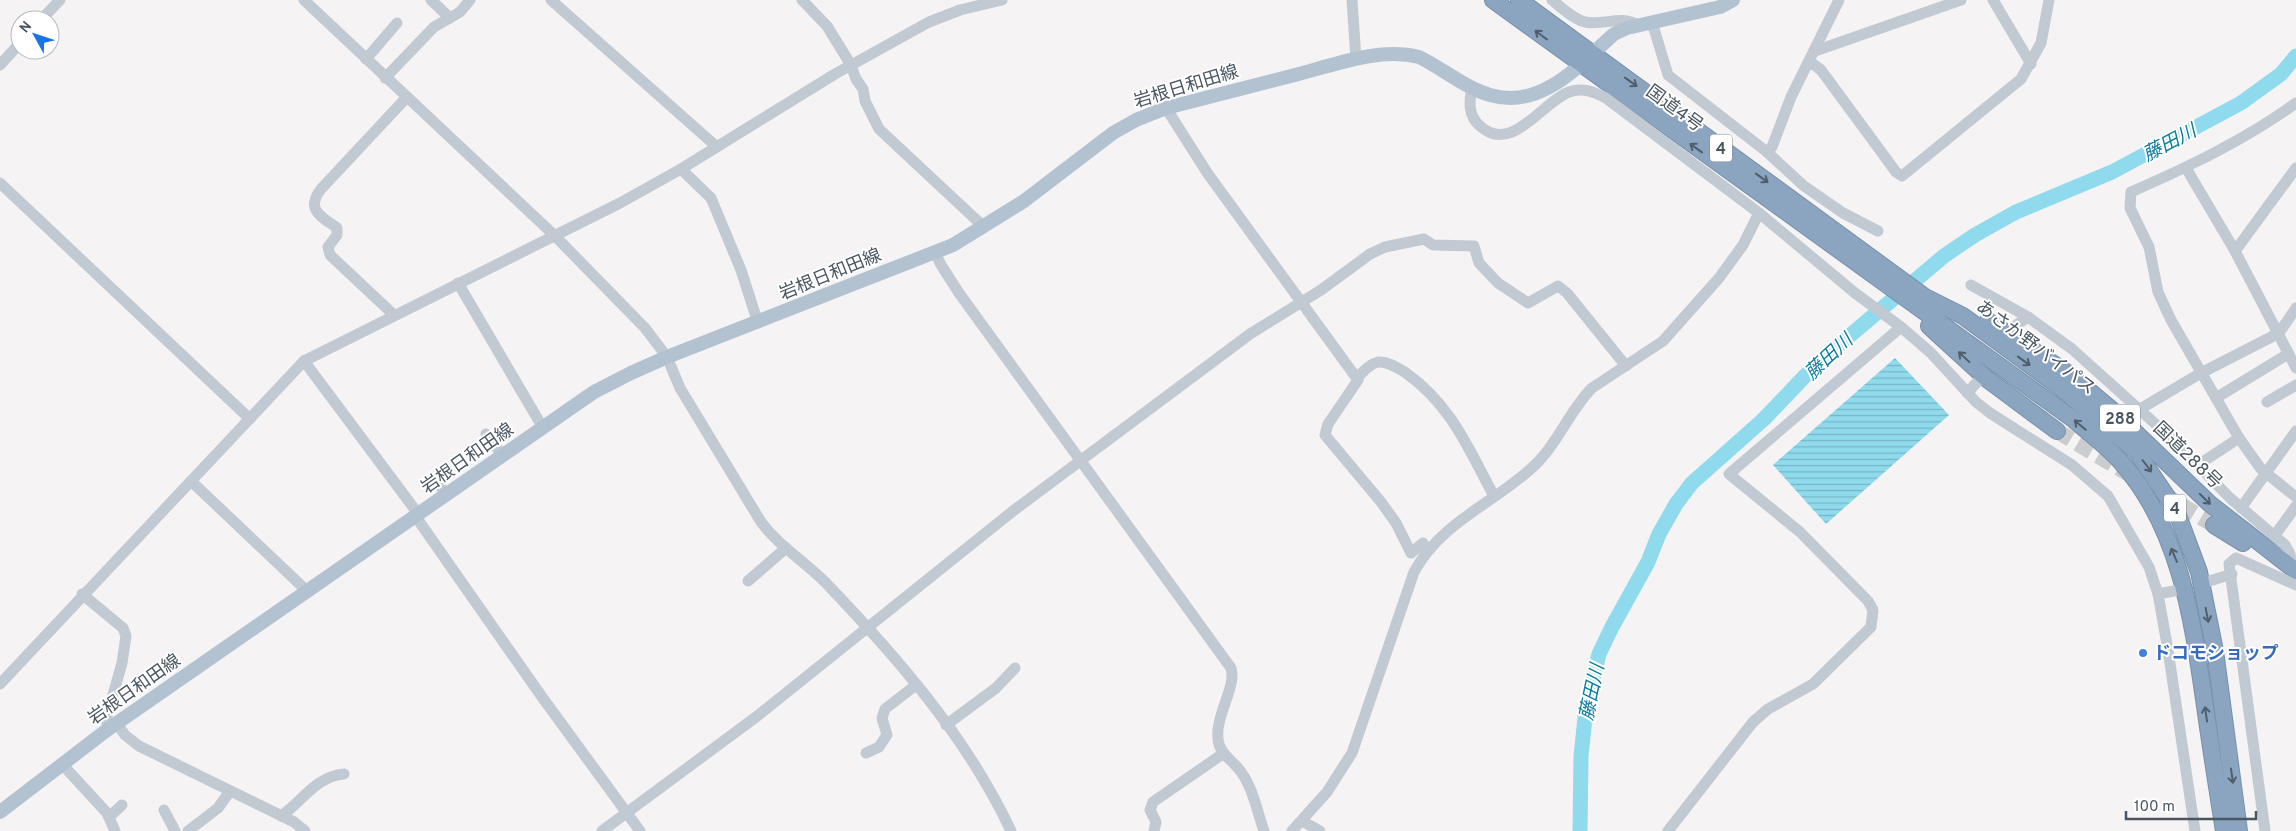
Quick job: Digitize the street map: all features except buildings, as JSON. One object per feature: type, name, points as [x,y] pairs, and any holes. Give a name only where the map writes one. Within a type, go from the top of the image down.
[{"type":"highway","name":"国道4号","points":[[1493,0],[1586,59],[1842,245]]},
{"type":"highway","name":"国道4号","points":[[1519,0],[1586,59]]},
{"type":"highway","name":"国道288号","points":[[1842,245],[1920,301],[1987,379],[2057,431]]},
{"type":"highway","name":"国道288号","points":[[1842,245],[1920,301],[1958,302],[2069,374],[2120,417],[2210,504],[2295,573]]},
{"type":"highway","name":"あさか野バイパス","points":[[1920,301],[2108,448],[2127,469],[2160,522],[2178,563],[2189,607],[2224,831]]},
{"type":"highway","name":"あさか野バイパス","points":[[1920,301],[1963,316],[2061,388],[2136,451],[2176,510],[2199,572],[2215,651],[2239,831]]},
{"type":"highway","points":[[2214,525],[2295,573]]},
{"type":"main road","name":"岩根日和田線","points":[[0,812],[112,727],[543,428],[616,380],[667,357],[758,323],[935,252],[984,227],[1024,201],[1113,133],[1136,120],[1166,108],[1356,59],[1389,54],[1413,55],[1437,65],[1472,87],[1489,95],[1504,98],[1531,96],[1550,89],[1614,34],[1725,2]]},
{"type":"street","points":[[50,10],[60,0]]},
{"type":"street","points":[[304,0],[554,235],[633,315],[667,357],[680,388],[753,510],[769,533],[823,580],[916,685],[966,752],[1010,831]]},
{"type":"street","points":[[431,0],[450,18]]},
{"type":"street","points":[[385,78],[434,27],[460,12],[470,0]]},
{"type":"street","points":[[551,0],[717,146]]},
{"type":"street","points":[[802,0],[827,26],[851,65],[856,79],[863,89],[865,101],[879,129],[984,227]]},
{"type":"street","points":[[0,684],[82,594],[304,361],[620,202],[681,169],[851,65],[961,5],[1002,0]]},
{"type":"street","points":[[1352,0],[1356,59]]},
{"type":"street","points":[[1552,0],[1582,21],[1593,23],[1624,20],[1646,24],[1668,75],[1767,152],[1812,191],[1843,213],[1878,231]]},
{"type":"street","points":[[1767,152],[1772,147],[1791,97],[1839,0]]},
{"type":"street","points":[[1812,56],[1961,0]]},
{"type":"street","points":[[1993,0],[2031,64]]},
{"type":"street","points":[[1812,56],[1896,172],[1902,176],[2021,79],[2041,43],[2048,0]]},
{"type":"street","points":[[366,59],[397,23]]},
{"type":"street","points":[[0,65],[10,54]]},
{"type":"street","points":[[1472,87],[1470,107],[1475,122],[1488,133],[1498,135],[1519,129],[1569,92],[1591,90],[1606,98],[1759,213],[1898,325],[1931,353],[1967,393],[2006,425],[2072,465],[2100,486],[2108,496],[2149,567],[2158,594],[2195,831]]},
{"type":"street","points":[[394,315],[330,255],[328,247],[337,235],[337,228],[318,214],[313,205],[314,199],[321,189],[407,97]]},
{"type":"street","points":[[2296,103],[2232,143],[2186,168],[2131,192],[2130,208],[2149,247],[2158,292],[2164,306],[2201,373],[2239,438],[2266,475],[2296,497]]},
{"type":"street","points":[[1166,108],[1208,174],[1357,378]]},
{"type":"street","points":[[2186,168],[2235,251],[2279,332],[2278,336],[2296,368]]},
{"type":"street","points":[[2235,251],[2296,168]]},
{"type":"street","points":[[681,169],[712,198],[741,270],[758,323]]},
{"type":"street","points":[[0,183],[250,419]]},
{"type":"street","points":[[1292,831],[1327,792],[1352,753],[1414,572],[1427,550],[1466,515],[1533,467],[1544,456],[1584,396],[1602,380],[1663,341],[1720,278],[1744,245],[1759,213]]},
{"type":"street","points":[[602,831],[756,717],[983,534],[1080,460],[1250,334],[1321,290],[1370,254],[1385,247],[1424,239],[1434,245],[1474,246],[1479,263],[1498,283],[1528,303],[1558,286],[1562,288],[1626,366]]},
{"type":"street","points":[[935,252],[941,265],[959,292],[1231,668],[1233,680],[1225,698],[1217,737],[1219,747],[1242,772],[1264,831]]},
{"type":"street","points":[[458,283],[543,428]]},
{"type":"street","points":[[1971,285],[2028,317],[2072,349],[2140,409],[2241,508],[2275,535],[2290,554],[2295,573]]},
{"type":"street","points":[[2140,409],[2201,373],[2279,332],[2296,308]]},
{"type":"street","points":[[2012,328],[2028,317]]},
{"type":"street","points":[[1668,831],[1753,722],[1768,708],[1813,684],[1871,626],[1873,610],[1868,600],[1805,536],[1729,474],[1898,325]]},
{"type":"street","points":[[2216,398],[2288,354]]},
{"type":"street","points":[[304,361],[418,516],[542,697],[640,831]]},
{"type":"street","points":[[1427,550],[1424,543],[1412,553],[1396,523],[1381,502],[1325,435],[1328,424],[1354,387],[1357,378],[1371,365],[1381,362],[1401,370],[1430,392],[1453,419],[1494,496]]},
{"type":"street","points":[[1967,393],[1980,379]]},
{"type":"street","points":[[2267,402],[2296,386]]},
{"type":"street","points":[[2241,508],[2296,431]]},
{"type":"street","points":[[486,434],[503,456]]},
{"type":"street","points":[[2198,465],[2239,438]]},
{"type":"street","points":[[436,479],[446,496]]},
{"type":"street","points":[[191,481],[308,592]]},
{"type":"street","points":[[2275,535],[2296,506]]},
{"type":"street","points":[[748,581],[786,548]]},
{"type":"street","points":[[2264,831],[2240,658],[2238,618],[2229,564],[2236,558],[2296,585]]},
{"type":"street","points":[[2203,583],[2232,574]]},
{"type":"street","points":[[2158,594],[2174,591]]},
{"type":"street","points":[[82,594],[123,628],[126,636],[122,663],[107,716],[112,727],[139,746],[281,816],[305,831]]},
{"type":"street","points":[[946,725],[996,688],[1016,668]]},
{"type":"street","points":[[866,753],[879,747],[887,735],[882,718],[885,709],[916,685]]},
{"type":"street","points":[[1154,831],[1156,822],[1150,810],[1153,802],[1224,753]]},
{"type":"street","points":[[62,764],[109,817],[114,830]]},
{"type":"street","points":[[281,816],[294,808],[297,801],[321,782],[334,775],[344,774]]},
{"type":"street","points":[[188,831],[218,808],[230,791]]},
{"type":"street","points":[[109,817],[122,805]]},
{"type":"street","points":[[164,810],[175,831]]},
{"type":"street","points":[[1302,821],[1320,831]]},
{"type":"water","points":[[1895,358],[1949,415],[1826,524],[1773,465]]},
{"type":"waterway","name":"藤田川","points":[[1580,831],[1581,756],[1586,708],[1599,654],[1648,562],[1659,534],[1676,504],[1692,483],[1764,419],[1805,376],[1847,338],[1944,256],[1975,235],[2016,212],[2112,172],[2241,103],[2281,74],[2296,56]]},
{"type":"tunnel","points":[[2057,431],[2214,525]]},
{"type":"place","name":"ドコモショップ","points":[[2143,653]]}]
